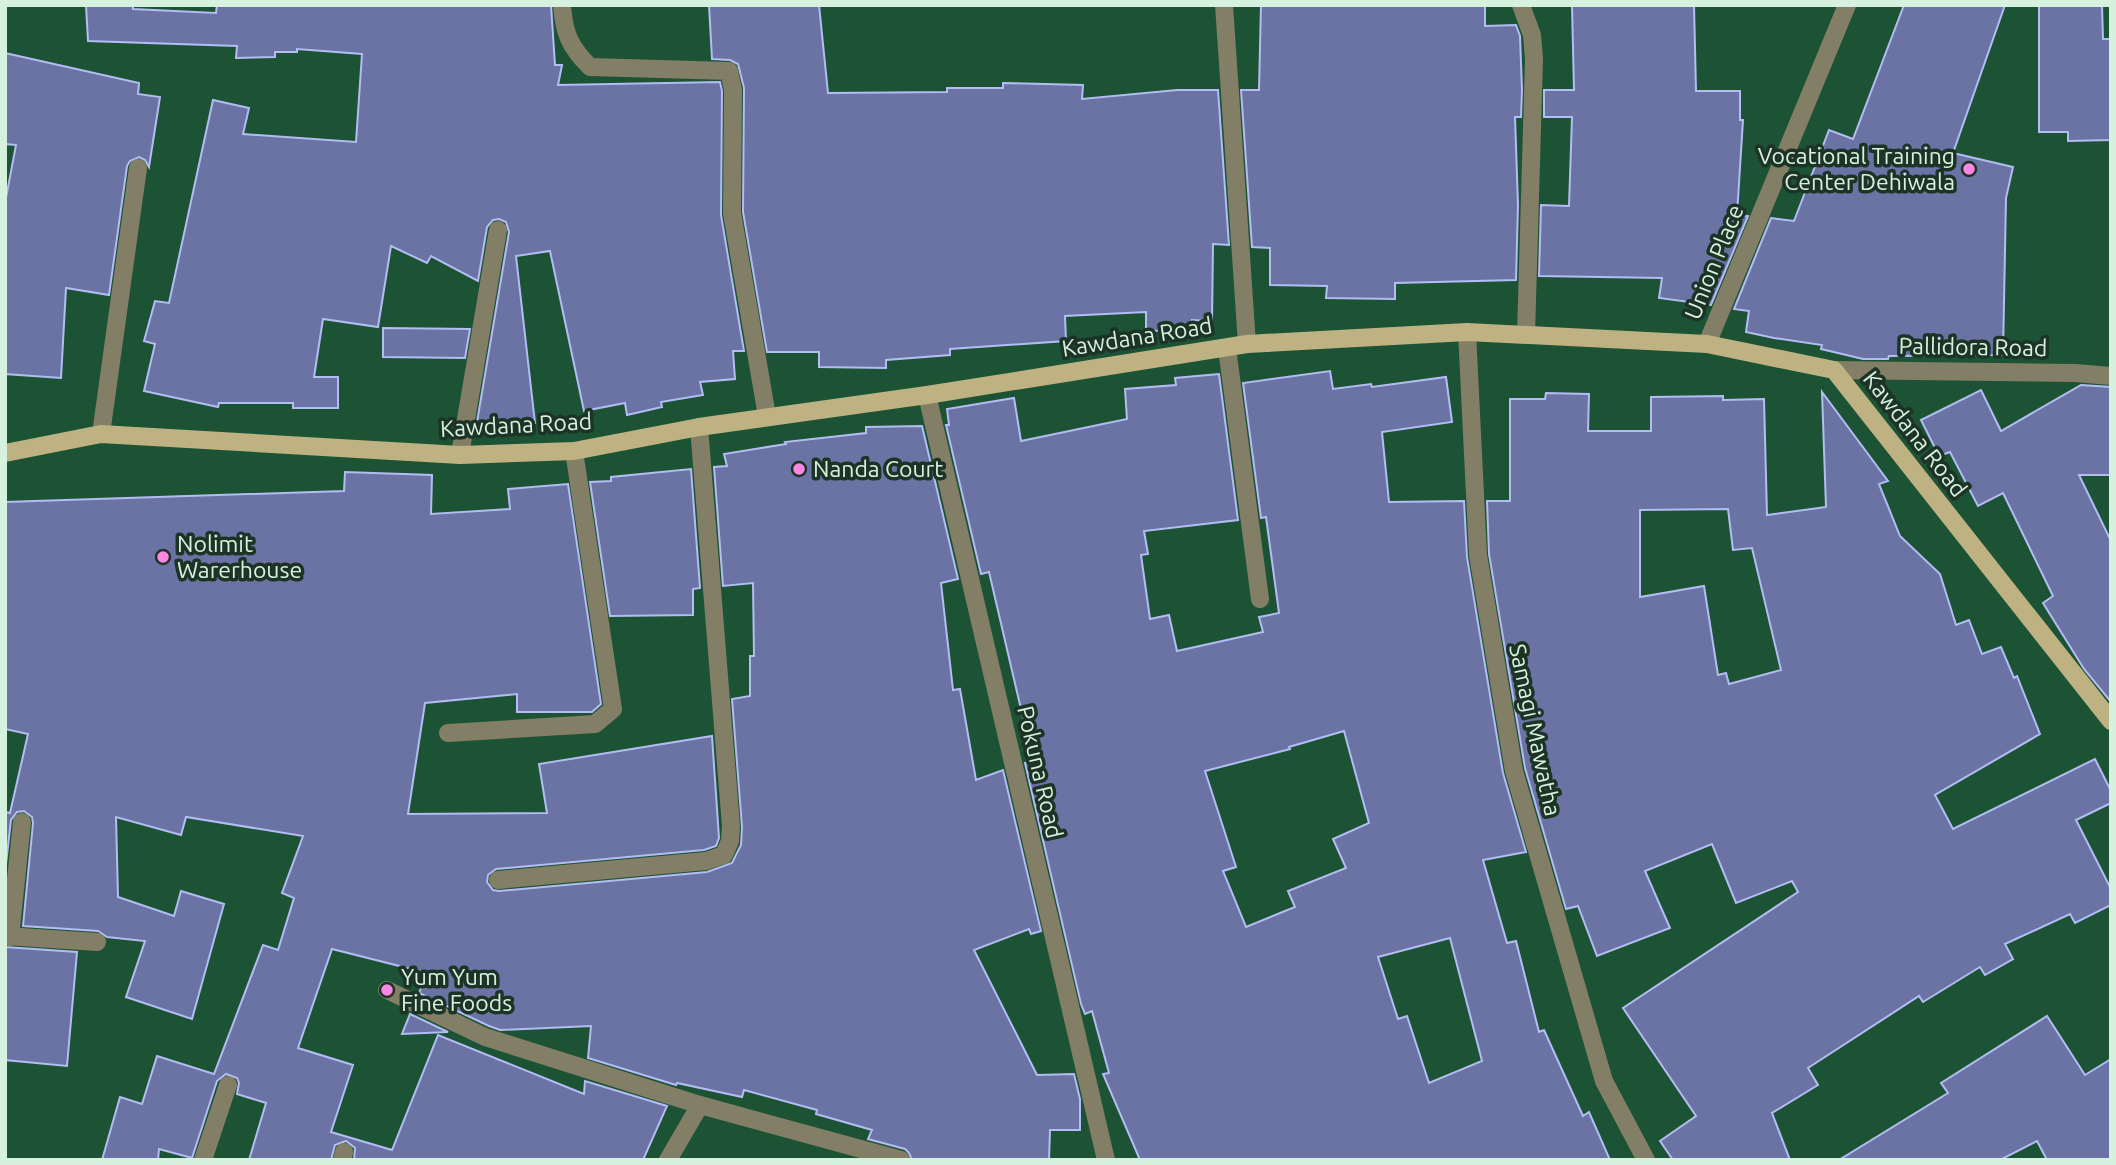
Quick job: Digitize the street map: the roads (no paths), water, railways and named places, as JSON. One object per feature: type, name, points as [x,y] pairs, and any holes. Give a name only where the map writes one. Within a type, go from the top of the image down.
[{"type":"main road","name":"Kawdana Road","points":[[5,453],[102,434],[460,455],[574,451],[766,416],[927,395],[1247,344],[1467,332],[1707,344],[1834,370],[2111,722]]},
{"type":"street","points":[[562,5],[563,22],[573,50],[590,67],[729,71],[733,90],[732,212],[766,416]]},
{"type":"street","points":[[1224,5],[1247,344]]},
{"type":"street","points":[[1521,5],[1532,35],[1534,59],[1526,335]]},
{"type":"street","name":"Union Place","points":[[1707,344],[1847,5]]},
{"type":"street","points":[[102,434],[138,168]]},
{"type":"street","points":[[460,455],[498,230]]},
{"type":"street","name":"Samagi Mawatha","points":[[1467,332],[1478,555],[1514,771],[1604,1081],[1646,1160]]},
{"type":"street","points":[[1227,348],[1260,599]]},
{"type":"street","name":"Pallidora Road","points":[[1834,370],[2075,373],[2111,376]]},
{"type":"street","name":"Pokuna Road","points":[[927,395],[1106,1160]]},
{"type":"street","points":[[498,880],[706,862],[724,855],[730,841],[731,825],[699,427]]},
{"type":"street","points":[[448,733],[595,724],[613,709],[574,451]]},
{"type":"street","points":[[22,822],[8,936],[97,942]]},
{"type":"street","points":[[387,990],[485,1037],[700,1105],[901,1160]]},
{"type":"street","points":[[203,1160],[228,1085]]},
{"type":"street","points":[[668,1160],[700,1105]]},
{"type":"place","name":"Vocational Training Center Dehiwala","points":[[1969,169]]},
{"type":"place","name":"Nanda Court","points":[[799,469]]},
{"type":"place","name":"Nolimit Warerhouse","points":[[163,557]]},
{"type":"place","name":"Yum Yum Fine Foods","points":[[387,990]]}]
